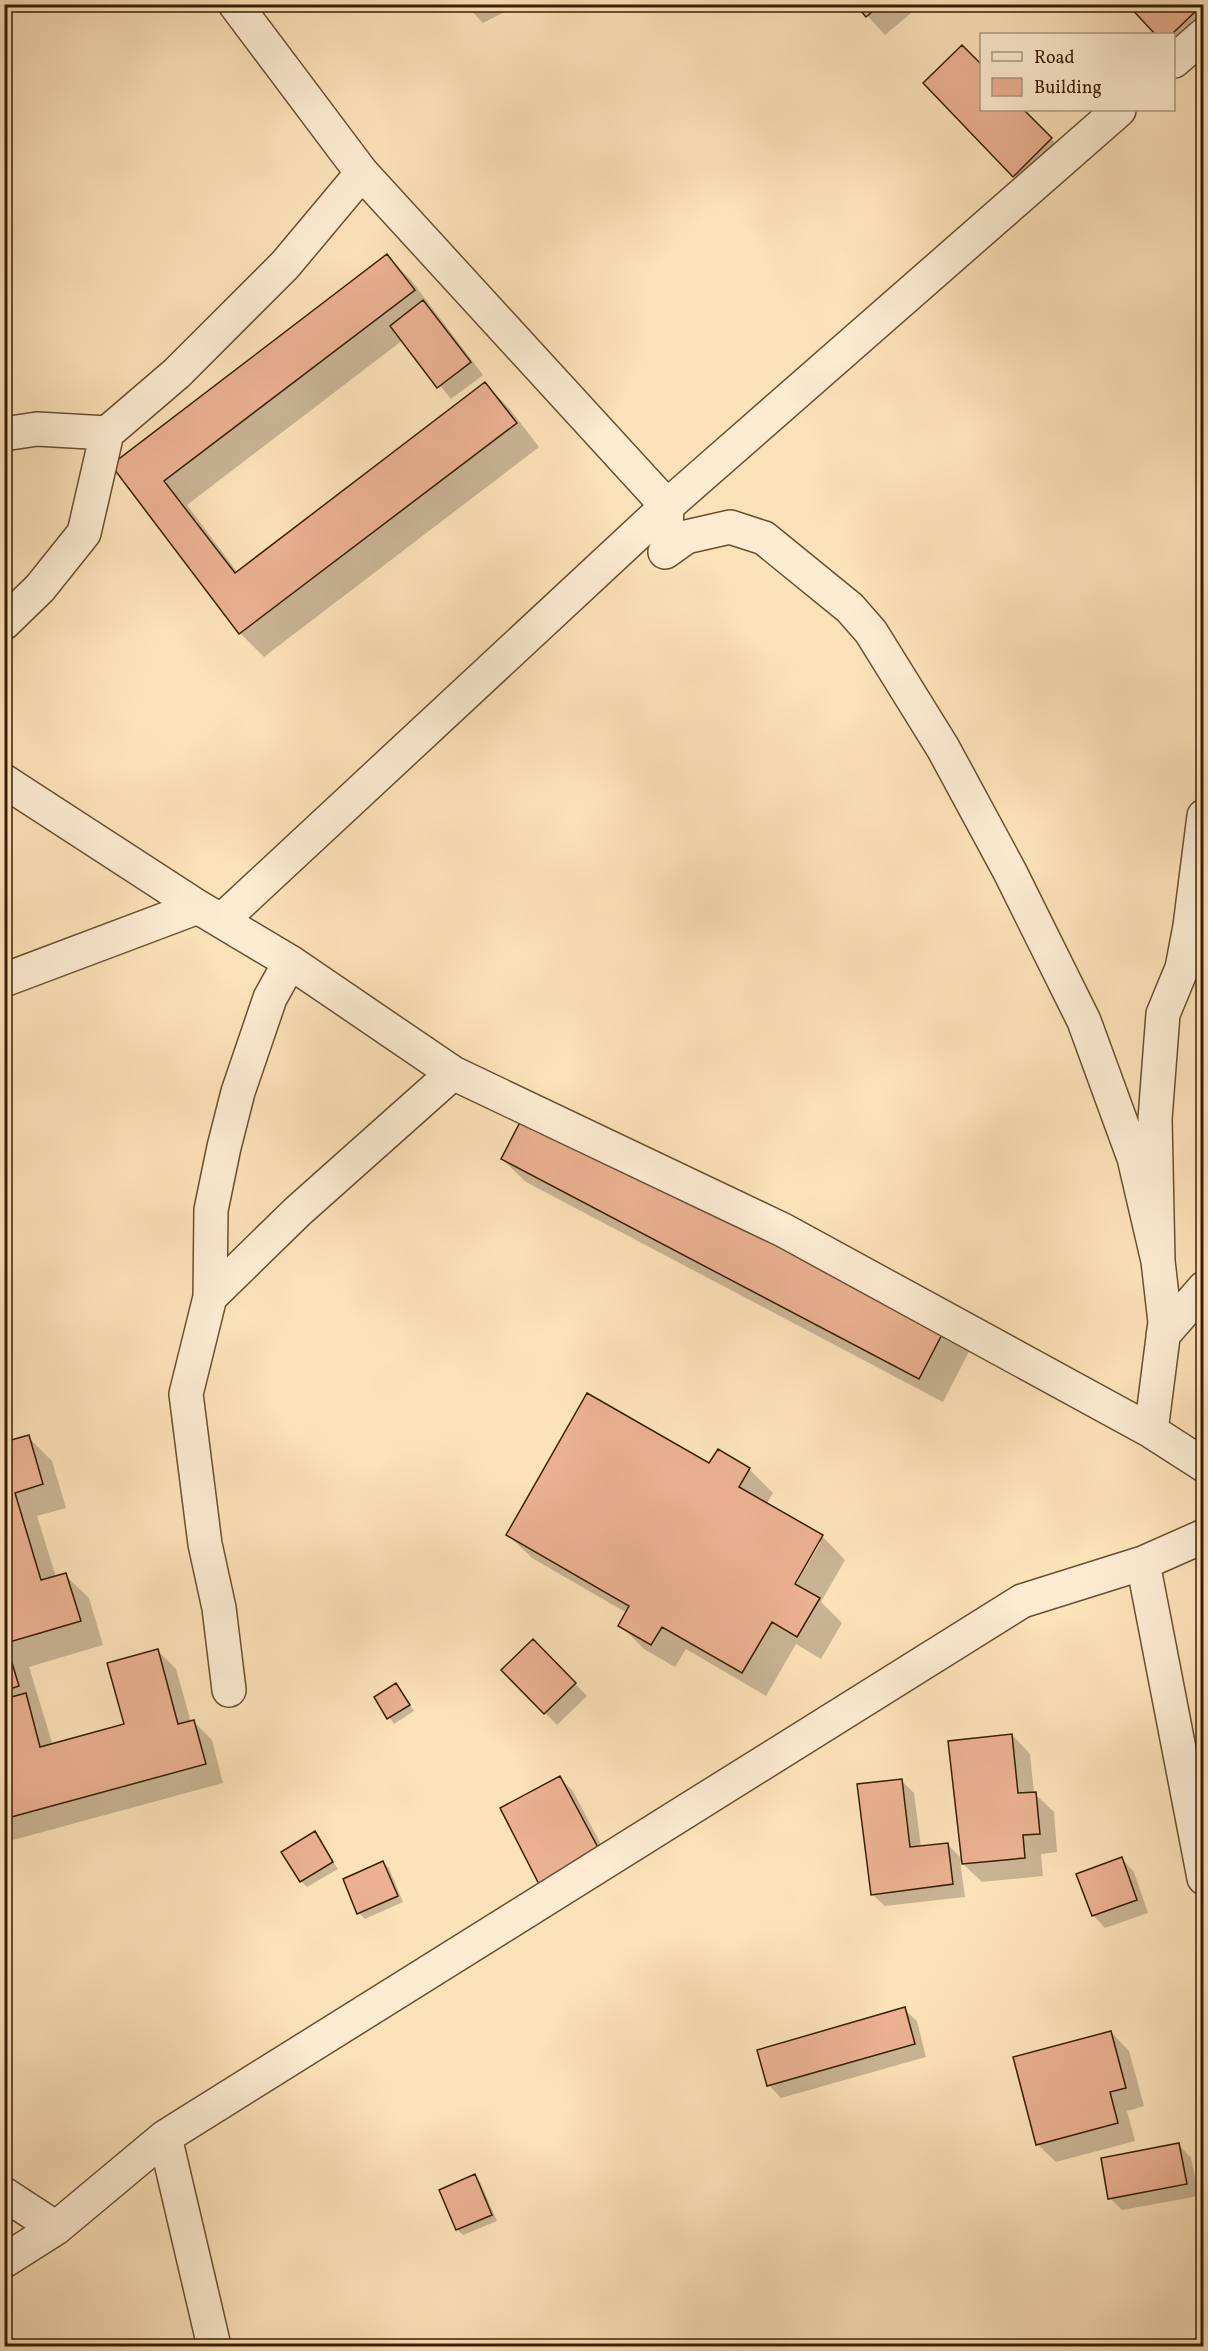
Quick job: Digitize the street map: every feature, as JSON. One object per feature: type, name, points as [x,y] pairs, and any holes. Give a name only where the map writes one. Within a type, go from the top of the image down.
[{"type":"street","points":[[235,4],[362,173],[667,506],[665,552],[686,537],[730,527],[764,538],[849,608],[871,632],[943,748],[1010,872],[1084,1021],[1134,1158],[1158,1261]]},
{"type":"street","points":[[1175,59],[1203,35]]},
{"type":"street","points":[[4,980],[210,913],[667,506],[1118,111]]},
{"type":"street","points":[[4,623],[40,588],[84,533],[107,433],[177,374],[285,265],[362,173]]},
{"type":"street","points":[[4,434],[37,429],[107,433]]},
{"type":"street","points":[[4,781],[290,962],[453,1072],[783,1230],[1151,1431],[1203,1465]]},
{"type":"street","points":[[1151,1431],[1165,1322],[1158,1261],[1155,1119],[1163,1014],[1182,968],[1190,927],[1203,816]]},
{"type":"street","points":[[229,1690],[219,1608],[205,1544],[186,1394],[210,1297],[211,1210],[224,1147],[238,1092],[270,998],[290,962]]},
{"type":"street","points":[[210,1297],[297,1212],[453,1072]]},
{"type":"street","points":[[1164,1335],[1203,1288]]},
{"type":"street","points":[[4,2261],[56,2228],[165,2137],[1023,1601],[1143,1563],[1203,1536]]},
{"type":"street","points":[[1143,1563],[1203,1878]]},
{"type":"street","points":[[165,2137],[214,2346]]},
{"type":"street","points":[[4,2194],[56,2228]]},
{"type":"building","points":[[855,4],[881,4],[866,17]]},
{"type":"building","points":[[1127,4],[1203,4],[1173,33],[1154,33]]},
{"type":"building","points":[[962,45],[980,63],[980,111],[1025,111],[1052,138],[1013,177],[923,83]]},
{"type":"building","points":[[387,254],[415,290],[164,481],[235,573],[485,382],[517,423],[239,634],[111,465]]},
{"type":"building","points":[[423,300],[471,362],[437,388],[390,326]]},
{"type":"building","points":[[532,1099],[950,1319],[919,1379],[501,1159]]},
{"type":"building","points":[[587,1393],[709,1463],[718,1449],[750,1468],[739,1487],[823,1535],[795,1584],[820,1598],[797,1637],[772,1622],[742,1673],[662,1627],[651,1645],[618,1626],[629,1606],[506,1535]]},
{"type":"building","points":[[29,1435],[43,1484],[15,1493],[41,1580],[66,1573],[81,1621],[6,1643],[19,1686],[4,1691],[4,1442]]},
{"type":"building","points":[[533,1639],[576,1683],[544,1714],[501,1670]]},
{"type":"building","points":[[158,1649],[178,1724],[194,1720],[206,1764],[4,1819],[4,1699],[26,1693],[40,1747],[124,1724],[107,1663]]},
{"type":"building","points":[[396,1683],[410,1705],[387,1719],[374,1697]]},
{"type":"building","points":[[1012,1734],[1018,1793],[1036,1792],[1040,1834],[1023,1835],[1025,1858],[962,1864],[948,1741]]},
{"type":"building","points":[[560,1776],[603,1857],[541,1888],[500,1808]]},
{"type":"building","points":[[902,1779],[910,1847],[948,1843],[953,1884],[871,1895],[857,1784]]},
{"type":"building","points":[[315,1831],[333,1862],[300,1882],[281,1852]]},
{"type":"building","points":[[1122,1857],[1137,1900],[1092,1916],[1076,1874]]},
{"type":"building","points":[[383,1861],[398,1896],[357,1914],[343,1879]]},
{"type":"building","points":[[905,2007],[915,2044],[767,2086],[757,2050]]},
{"type":"building","points":[[1111,2031],[1126,2088],[1110,2092],[1118,2123],[1036,2145],[1013,2057]]},
{"type":"building","points":[[1179,2143],[1187,2184],[1108,2199],[1101,2158]]},
{"type":"building","points":[[475,2174],[492,2215],[456,2230],[439,2190]]}]
